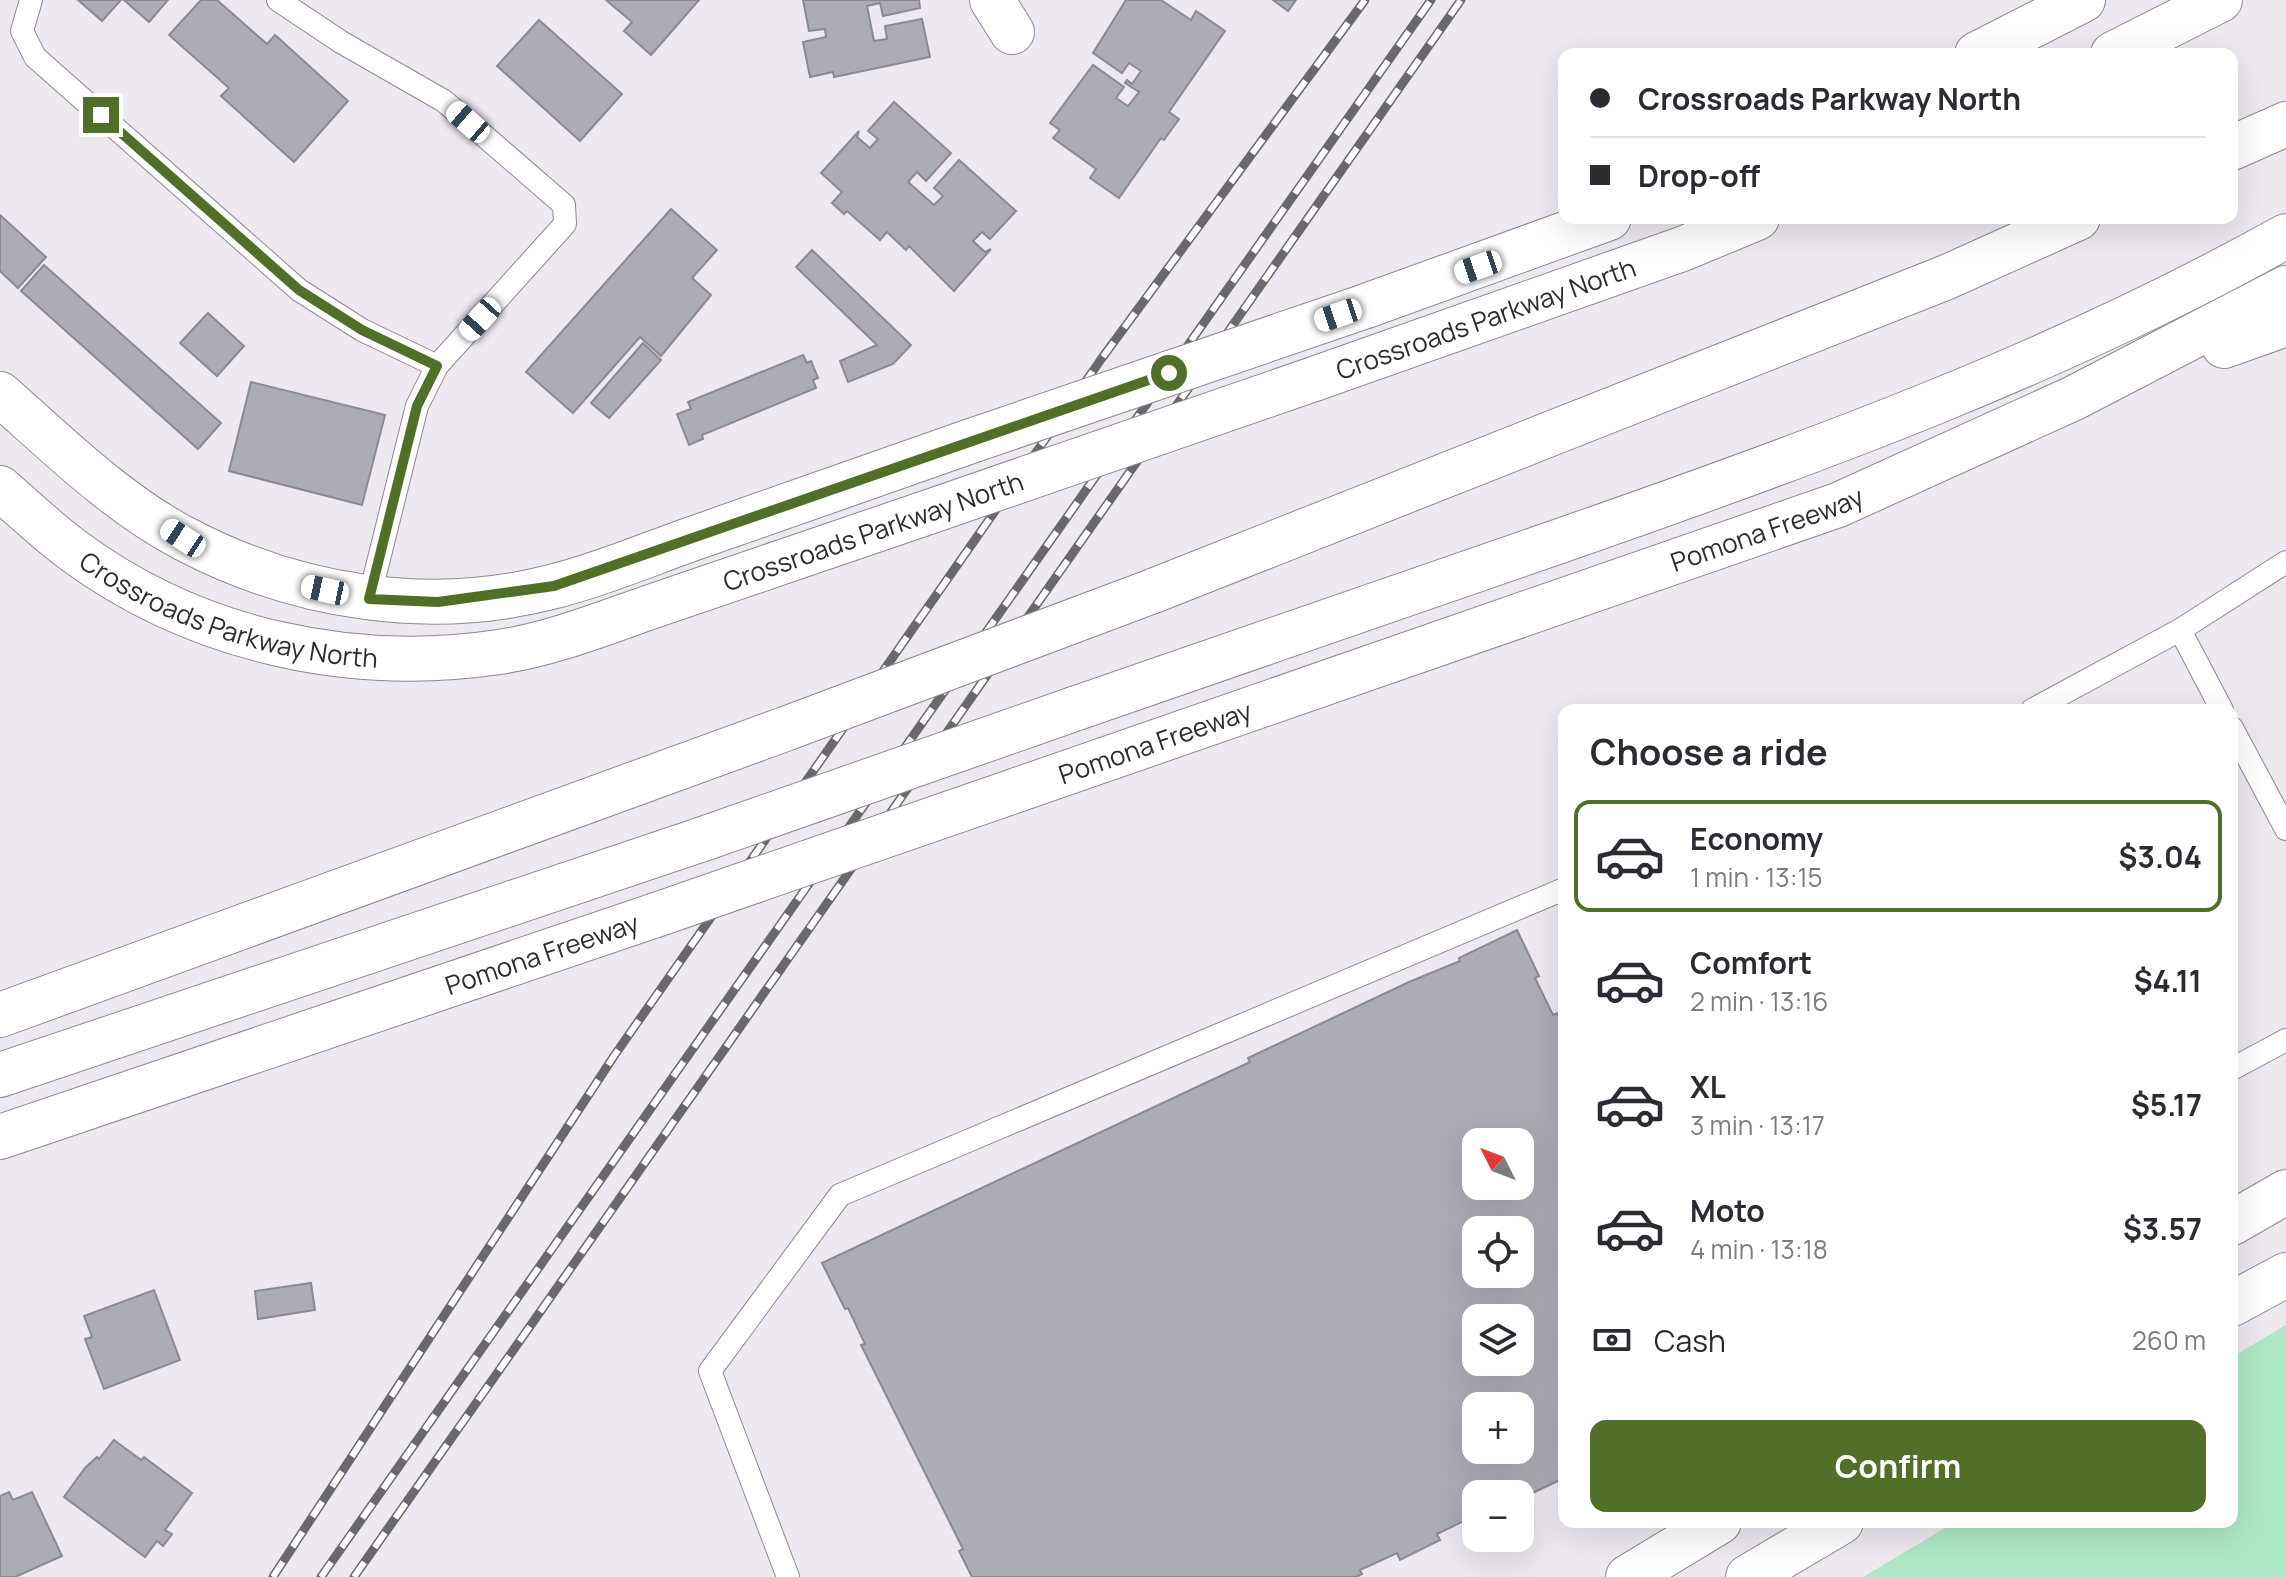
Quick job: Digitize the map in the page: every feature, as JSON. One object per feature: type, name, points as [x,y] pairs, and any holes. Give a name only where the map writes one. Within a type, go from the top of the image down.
[{"type":"main road","points":[[1989,48],[2083,0]]},
{"type":"main road","points":[[2125,48],[2220,0]]},
{"type":"main road","points":[[2238,145],[2286,124]]},
{"type":"main road","name":"Crossroads Parkway North","points":[[0,394],[93,475],[183,538],[244,567],[302,585],[369,599],[438,602],[554,586],[1366,306],[1592,224]]},
{"type":"main road","name":"Crossroads Parkway North","points":[[0,488],[76,552],[147,596],[210,625],[279,646],[353,657],[419,660],[502,652],[585,629],[920,515],[1682,249],[1742,224]]},
{"type":"main road","points":[[4,1014],[1153,591],[1947,277],[2065,224]]},
{"type":"main road","points":[[0,1075],[700,840],[1720,486],[1914,414],[2191,289],[2286,236]]},
{"type":"main road","name":"Pomona Freeway","points":[[0,1137],[653,916],[1838,505],[2074,398],[2286,288]]},
{"type":"main road","points":[[2074,398],[2286,324]]},
{"type":"main road","points":[[2238,1220],[2286,1192]]},
{"type":"main road","points":[[2238,1301],[2286,1275]]},
{"type":"main road","points":[[1628,1577],[1709,1528]]},
{"type":"main road","points":[[1748,1577],[1831,1528]]},
{"type":"lane","points":[[31,0],[22,31],[35,57],[299,290],[362,330],[437,366]]},
{"type":"lane","points":[[278,0],[341,42],[444,101],[564,205],[565,224],[437,366],[417,406],[369,599]]},
{"type":"lane","points":[[2043,704],[2180,630],[2286,562]]},
{"type":"lane","points":[[2180,630],[2219,704]]},
{"type":"lane","points":[[2238,739],[2286,829]]},
{"type":"lane","points":[[788,1577],[710,1371],[840,1195],[1558,892]]},
{"type":"lane","points":[[2238,1066],[2286,1040]]},
{"type":"green space","points":[[2286,1325],[2286,1577],[1863,1577],[1945,1528],[2238,1528],[2238,1353]]},
{"type":"building","points":[[78,0],[121,0],[102,21]]},
{"type":"building","points":[[124,0],[168,0],[149,22]]},
{"type":"building","points":[[201,0],[217,0],[267,44],[275,35],[348,101],[294,162],[221,96],[229,88],[169,35]]},
{"type":"building","points":[[606,0],[699,0],[651,55],[624,31],[632,22]]},
{"type":"building","points":[[803,0],[919,0],[920,8],[883,16],[880,3],[867,6],[874,41],[887,39],[885,26],[922,19],[930,57],[834,77],[833,72],[810,77],[803,42],[826,37],[825,29],[809,31]]},
{"type":"building","points":[[1126,0],[1161,0],[1191,20],[1196,11],[1225,31],[1169,112],[1179,119],[1164,140],[1161,138],[1119,198],[1090,178],[1096,169],[1053,138],[1060,130],[1050,123],[1093,65],[1124,87],[1116,98],[1128,106],[1139,92],[1125,83],[1127,80],[1132,84],[1141,71],[1129,63],[1122,73],[1093,53]]},
{"type":"building","points":[[1273,0],[1296,0],[1288,11]]},
{"type":"building","points":[[539,20],[622,94],[580,141],[497,66]]},
{"type":"building","points":[[894,102],[951,153],[926,181],[917,172],[908,182],[934,205],[943,196],[934,188],[959,160],[1016,211],[990,239],[982,232],[973,241],[985,252],[991,249],[954,291],[909,246],[906,250],[887,232],[880,240],[847,211],[844,214],[832,203],[842,192],[821,173],[859,131],[857,137],[870,148],[878,139],[868,131]]},
{"type":"building","points":[[671,209],[717,250],[692,278],[711,295],[661,356],[640,337],[573,413],[526,372]]},
{"type":"building","points":[[0,215],[46,257],[18,288],[0,271]]},
{"type":"building","points":[[812,250],[911,345],[893,364],[848,382],[840,361],[877,345],[796,267]]},
{"type":"building","points":[[44,265],[221,423],[198,449],[21,291]]},
{"type":"building","points":[[208,313],[244,346],[217,376],[180,343]]},
{"type":"building","points":[[643,343],[661,360],[609,418],[591,403]]},
{"type":"building","points":[[803,355],[807,363],[811,361],[818,378],[813,380],[816,388],[702,435],[703,439],[689,445],[677,414],[691,409],[688,402]]},
{"type":"building","points":[[251,382],[385,415],[362,505],[229,471]]},
{"type":"building","points":[[1517,930],[1539,976],[1535,978],[1553,1015],[1558,1015],[1558,1481],[1534,1492],[1534,1480],[1462,1480],[1462,1522],[1437,1534],[1440,1540],[1400,1560],[1397,1553],[1360,1570],[1362,1574],[1356,1577],[972,1577],[959,1551],[963,1549],[861,1345],[865,1344],[848,1308],[845,1309],[822,1263],[1250,1062],[1248,1058],[1460,961],[1459,958]]},
{"type":"building","points":[[311,1283],[315,1310],[258,1319],[255,1291]]},
{"type":"building","points":[[154,1290],[180,1360],[104,1389],[85,1339],[92,1337],[84,1316]]},
{"type":"building","points":[[114,1440],[141,1460],[144,1457],[192,1493],[165,1530],[172,1534],[163,1546],[157,1541],[145,1557],[64,1497],[85,1468],[97,1457],[99,1459]]},
{"type":"building","points":[[9,1492],[13,1500],[32,1492],[62,1556],[15,1577],[0,1577],[0,1496]]},
{"type":"railway","points":[[273,1577],[614,1056],[1102,358],[1365,0]]},
{"type":"railway","points":[[321,1577],[1431,0]]},
{"type":"railway","points":[[354,1577],[1461,0]]},
{"type":"route","points":[[101,115],[299,290],[362,330],[437,366],[417,406],[369,599],[438,602],[554,586],[1169,373]]}]
